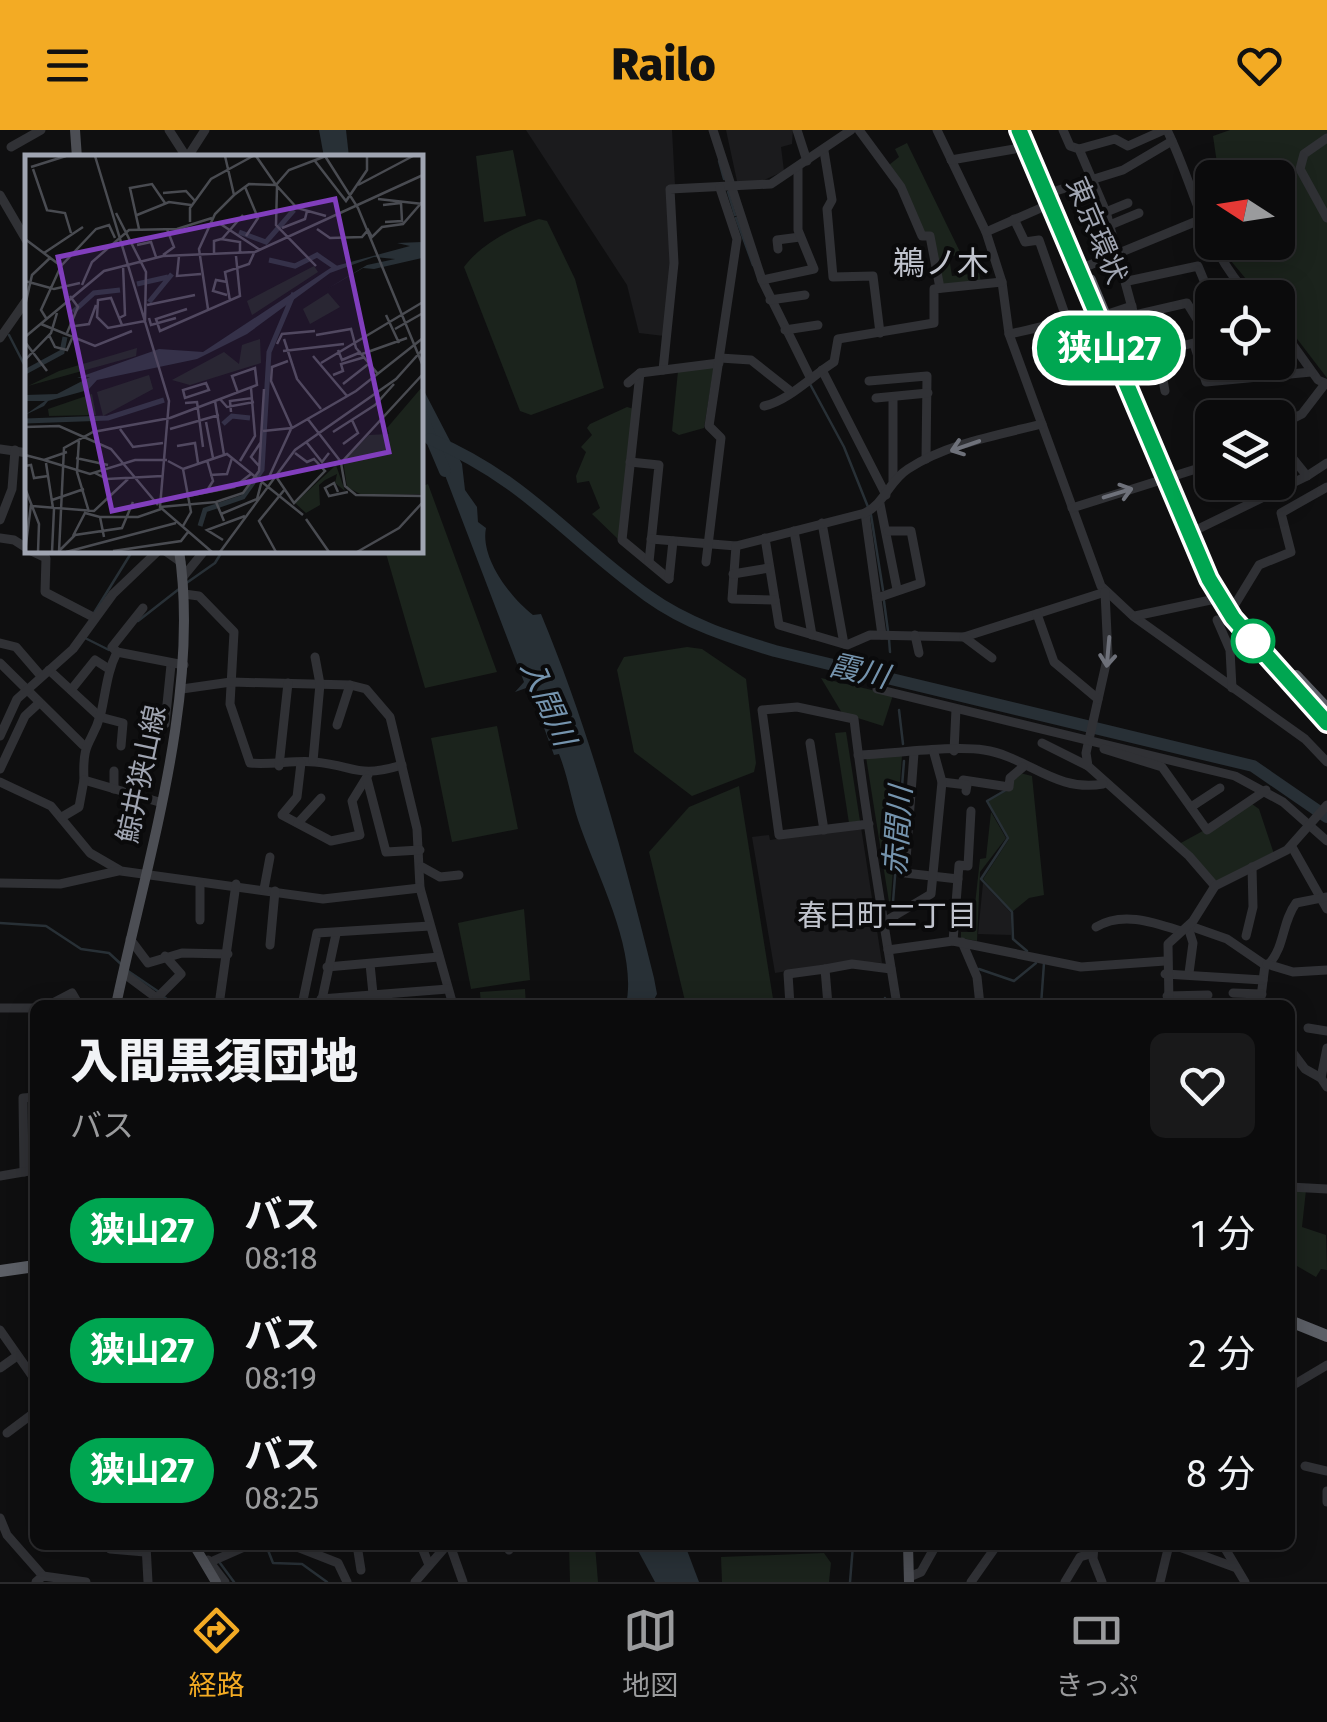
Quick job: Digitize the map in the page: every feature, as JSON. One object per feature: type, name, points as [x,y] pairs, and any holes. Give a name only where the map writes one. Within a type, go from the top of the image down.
[{"type":"highway","name":"東京環状","points":[[1019,130],[1085,267],[1100,316]]},
{"type":"highway","name":"東京環状","points":[[1028,130],[1066,244],[1220,598],[1327,723]]},
{"type":"highway","name":"東京環状","points":[[1167,476],[1234,606],[1327,710]]},
{"type":"highway","points":[[0,1271],[30,1267]]},
{"type":"highway","points":[[1295,1323],[1327,1336]]},
{"type":"main road","points":[[75,130],[76,155]]},
{"type":"main road","name":"鯨井狭山線","points":[[117,1000],[182,690],[180,556]]},
{"type":"main road","points":[[199,1550],[216,1582]]},
{"type":"main road","points":[[908,1550],[909,1580]]},
{"type":"street","points":[[11,147],[41,130]]},
{"type":"street","points":[[168,130],[184,155]]},
{"type":"street","points":[[188,155],[205,130]]},
{"type":"street","points":[[706,562],[721,438],[709,426],[736,240],[713,130]]},
{"type":"street","points":[[762,280],[814,268],[800,236],[803,164],[798,130]]},
{"type":"street","points":[[663,370],[674,263],[670,189],[771,184],[851,130]]},
{"type":"street","points":[[859,130],[901,187],[922,236],[930,236],[940,288]]},
{"type":"street","points":[[937,130],[986,232],[1002,282],[1008,334],[1084,550],[1105,592],[1110,636],[1088,741],[1088,766]]},
{"type":"street","points":[[1063,130],[1070,146],[1079,149],[1114,139],[1128,146],[1166,130],[1195,201]]},
{"type":"street","points":[[1327,138],[1304,154],[1300,170],[1327,218]]},
{"type":"street","points":[[986,232],[1050,197],[1122,170],[1172,141]]},
{"type":"street","points":[[951,160],[1026,147]]},
{"type":"street","points":[[1008,334],[1055,325],[1066,317],[1100,316],[1133,311],[1187,304],[1209,339],[1158,352],[1143,348],[1133,311],[1128,281],[1120,255],[1079,149]]},
{"type":"street","points":[[824,151],[832,200],[827,208],[833,277],[873,276],[880,334]]},
{"type":"street","points":[[725,186],[770,300],[810,377]]},
{"type":"street","points":[[0,195],[25,238]]},
{"type":"street","points":[[1106,212],[1128,203]]},
{"type":"street","points":[[1110,226],[1139,213]]},
{"type":"street","points":[[1014,220],[1025,242],[1039,240],[1066,317]]},
{"type":"street","points":[[1085,267],[1195,222]]},
{"type":"street","points":[[778,249],[777,240],[800,236]]},
{"type":"street","points":[[1043,252],[1066,244]]},
{"type":"street","points":[[1128,281],[1198,266],[1204,280]]},
{"type":"street","points":[[764,406],[780,403],[790,390],[836,360],[838,339],[934,323],[932,292],[1002,282]]},
{"type":"street","points":[[770,300],[804,294]]},
{"type":"street","points":[[0,338],[25,302]]},
{"type":"street","points":[[785,330],[818,325]]},
{"type":"street","points":[[1194,344],[1206,382],[1311,372]]},
{"type":"street","points":[[1295,349],[1311,372],[1326,384],[1295,418]]},
{"type":"street","points":[[1158,352],[1165,391]]},
{"type":"street","points":[[628,383],[640,372],[719,360],[751,360],[790,390]]},
{"type":"street","points":[[822,370],[883,499],[897,589]]},
{"type":"street","points":[[640,372],[622,540],[669,579],[672,541]]},
{"type":"street","points":[[869,381],[928,376],[926,459]]},
{"type":"street","points":[[876,398],[928,393]]},
{"type":"street","points":[[893,397],[894,481]]},
{"type":"street","points":[[651,539],[736,546],[865,513],[883,499],[894,481],[926,459],[1042,424]]},
{"type":"street","points":[[0,449],[25,452]]},
{"type":"street","points":[[0,520],[12,488],[15,450]]},
{"type":"street","points":[[630,462],[659,465],[648,562]]},
{"type":"street","points":[[1194,531],[1307,476],[1327,462]]},
{"type":"street","points":[[1295,463],[1307,476]]},
{"type":"street","points":[[1072,508],[1195,469]]},
{"type":"street","points":[[1234,606],[1259,566],[1290,552],[1290,535],[1281,513],[1327,487]]},
{"type":"street","points":[[865,513],[882,635]]},
{"type":"street","points":[[822,523],[844,644]]},
{"type":"street","points":[[794,531],[812,635]]},
{"type":"street","points":[[876,598],[921,583],[912,531],[888,532]]},
{"type":"street","points":[[0,538],[25,549]]},
{"type":"street","points":[[765,538],[780,625],[844,644],[882,635],[964,637],[1105,592]]},
{"type":"street","points":[[736,546],[732,599],[775,600]]},
{"type":"street","points":[[0,736],[23,688],[83,637],[91,617],[142,562],[158,552]]},
{"type":"street","points":[[205,552],[183,585],[234,632],[232,721],[250,763],[280,766],[313,761],[367,777],[402,765]]},
{"type":"street","points":[[48,554],[45,592],[91,617]]},
{"type":"street","points":[[734,574],[769,568]]},
{"type":"street","points":[[1105,592],[1305,738],[1327,762]]},
{"type":"street","points":[[1133,616],[1220,598]]},
{"type":"street","points":[[62,818],[79,806],[84,780],[83,745],[100,718],[115,649],[143,608]]},
{"type":"street","points":[[1038,614],[1054,662],[1097,705]]},
{"type":"street","points":[[1217,620],[1230,650],[1232,688]]},
{"type":"street","points":[[915,635],[919,653]]},
{"type":"street","points":[[964,637],[992,658]]},
{"type":"street","points":[[0,643],[16,647],[100,718],[123,723],[121,746]]},
{"type":"street","points":[[115,649],[184,665]]},
{"type":"street","points":[[313,761],[320,684],[315,657]]},
{"type":"street","points":[[71,690],[96,660],[108,669]]},
{"type":"street","points":[[0,663],[83,745]]},
{"type":"street","points":[[165,724],[171,665]]},
{"type":"street","points":[[182,690],[231,682],[350,685],[366,689],[388,710],[420,850],[420,888],[452,1000]]},
{"type":"street","points":[[280,766],[288,684]]},
{"type":"street","points":[[336,725],[350,685]]},
{"type":"street","points":[[877,690],[1213,769],[1266,790],[1311,822],[1327,840]]},
{"type":"street","points":[[0,769],[25,716],[39,703]]},
{"type":"street","points":[[869,824],[779,835],[762,710],[797,707],[854,720],[896,1000]]},
{"type":"street","points":[[954,751],[956,709]]},
{"type":"street","points":[[1088,741],[1162,767],[1207,830],[1266,790]]},
{"type":"street","points":[[810,743],[824,830]]},
{"type":"street","points":[[1042,743],[1088,766],[1103,784],[1189,856],[1215,886]]},
{"type":"street","points":[[858,755],[990,751],[1023,767],[1083,786],[1103,784]]},
{"type":"street","points":[[914,753],[904,873],[958,879]]},
{"type":"street","points":[[884,922],[931,894],[942,782],[934,753]]},
{"type":"street","points":[[301,763],[297,797],[282,815],[332,841],[360,835],[352,801],[367,777]]},
{"type":"street","points":[[963,780],[1009,787],[1011,776],[1023,767]]},
{"type":"street","points":[[114,771],[114,789]]},
{"type":"street","points":[[367,777],[386,852],[420,850]]},
{"type":"street","points":[[84,780],[159,802]]},
{"type":"street","points":[[0,782],[44,801],[90,853],[121,871],[323,899],[420,888]]},
{"type":"street","points":[[942,782],[967,784],[966,792]]},
{"type":"street","points":[[1118,797],[1129,788]]},
{"type":"street","points":[[1191,807],[1220,788]]},
{"type":"street","points":[[298,823],[320,798]]},
{"type":"street","points":[[1208,995],[1168,1000],[1168,944],[1186,928],[1215,886],[1292,846],[1327,805]]},
{"type":"street","points":[[971,810],[968,866],[959,866],[958,941],[977,977],[979,1000]]},
{"type":"street","points":[[1233,993],[1261,1000],[1262,980],[1267,964],[1279,952],[1284,921],[1296,903],[1325,902],[1292,846]]},
{"type":"street","points":[[270,857],[270,946]]},
{"type":"street","points":[[422,867],[440,877],[458,875]]},
{"type":"street","points":[[1246,936],[1253,906],[1252,867]]},
{"type":"street","points":[[0,884],[60,884],[121,871]]},
{"type":"street","points":[[200,883],[200,920]]},
{"type":"street","points":[[220,1000],[236,884]]},
{"type":"street","points":[[1096,927],[1109,920],[1136,919],[1186,928],[1227,938],[1285,971],[1327,970]]},
{"type":"street","points":[[303,1000],[317,933],[430,926]]},
{"type":"street","points":[[1186,928],[1193,942],[1189,973]]},
{"type":"street","points":[[321,1000],[336,934]]},
{"type":"street","points":[[130,939],[148,963],[165,956],[228,954]]},
{"type":"street","points":[[888,950],[958,941],[1080,967],[1166,961]]},
{"type":"street","points":[[123,970],[162,998],[180,974],[165,956]]},
{"type":"street","points":[[327,967],[439,957]]},
{"type":"street","points":[[370,964],[373,994]]},
{"type":"street","points":[[790,1000],[788,974],[852,964],[891,970]]},
{"type":"street","points":[[824,969],[827,1000]]},
{"type":"street","points":[[1165,974],[1262,980]]},
{"type":"street","points":[[334,1000],[448,988]]},
{"type":"street","points":[[393,993],[394,1000]]},
{"type":"street","points":[[0,1008],[30,1008]]},
{"type":"street","points":[[1308,1028],[1327,1032]]},
{"type":"street","points":[[1324,1083],[1327,1048]]},
{"type":"street","points":[[1295,1055],[1305,1069],[1324,1083]]},
{"type":"street","points":[[0,1176],[30,1171],[23,1098],[30,1098]]},
{"type":"street","points":[[1295,1187],[1327,1189]]},
{"type":"street","points":[[0,1330],[30,1373]]},
{"type":"street","points":[[0,1368],[30,1359]]},
{"type":"street","points":[[1295,1384],[1327,1365]]},
{"type":"street","points":[[8,1433],[30,1416]]},
{"type":"street","points":[[1305,1466],[1327,1470]]},
{"type":"street","points":[[1327,1490],[1327,1502]]},
{"type":"street","points":[[0,1518],[7,1535],[40,1579],[86,1582]]},
{"type":"street","points":[[145,1550],[148,1582]]},
{"type":"street","points":[[225,1582],[208,1563],[238,1550]]},
{"type":"street","points":[[318,1550],[338,1563],[347,1582]]},
{"type":"street","points":[[357,1550],[361,1570]]},
{"type":"street","points":[[423,1550],[428,1566]]},
{"type":"street","points":[[415,1582],[444,1550]]},
{"type":"street","points":[[451,1550],[463,1582]]},
{"type":"street","points":[[909,1580],[921,1572],[933,1550]]},
{"type":"street","points":[[971,1582],[993,1550]]},
{"type":"street","points":[[1066,1582],[1080,1557],[1090,1550]]},
{"type":"street","points":[[1095,1550],[1102,1582]]},
{"type":"street","points":[[1160,1582],[1170,1550]]},
{"type":"street","points":[[1185,1550],[1234,1568]]},
{"type":"street","points":[[1225,1550],[1246,1582]]},
{"type":"shaded area","points":[[526,130],[672,130],[675,185],[667,185],[671,263],[664,336],[639,333],[627,285]]},
{"type":"shaded area","points":[[726,130],[793,130],[792,144],[781,147],[784,171],[760,182],[737,181]]},
{"type":"shaded area","points":[[1230,130],[1327,130],[1327,378],[1295,336],[1295,280],[1247,280],[1230,260],[1295,260],[1295,160],[1217,160],[1213,136]]},
{"type":"shaded area","points":[[907,143],[961,254],[949,257],[952,276],[979,273],[981,282],[943,286],[932,234],[924,234],[889,165],[899,157],[895,149]]},
{"type":"shaded area","points":[[513,150],[526,216],[484,222],[476,156]]},
{"type":"shaded area","points":[[539,219],[547,221],[575,279],[604,388],[531,415],[520,411],[464,267],[498,238]]},
{"type":"shaded area","points":[[714,366],[704,428],[679,435],[672,431],[678,371]]},
{"type":"shaded area","points":[[627,407],[634,409],[619,540],[592,514],[600,508],[589,481],[577,483],[576,476],[586,452],[581,447],[592,435],[587,428]]},
{"type":"shaded area","points":[[428,484],[497,672],[425,688],[386,552],[422,552],[422,486]]},
{"type":"shaded area","points":[[687,647],[702,649],[746,679],[756,763],[754,772],[692,796],[634,752],[617,670],[624,657]]},
{"type":"shaded area","points":[[821,678],[893,695],[883,726],[842,713]]},
{"type":"shaded area","points":[[497,726],[518,829],[452,842],[431,738]]},
{"type":"shaded area","points":[[846,732],[860,821],[849,823],[835,733]]},
{"type":"shaded area","points":[[902,756],[890,908],[866,757]]},
{"type":"shaded area","points":[[1020,773],[1032,776],[1044,895],[1029,898],[1012,912],[983,879],[1009,839],[988,801],[1010,789],[1012,778]]},
{"type":"shaded area","points":[[739,786],[773,1000],[685,1000],[649,852],[689,807]]},
{"type":"shaded area","points":[[1252,804],[1259,809],[1274,854],[1217,883],[1179,844]]},
{"type":"shaded area","points":[[991,812],[1006,838],[980,872],[977,941],[961,938],[961,932],[972,932],[980,859],[986,858]]},
{"type":"shaded area","points":[[861,827],[882,963],[852,961],[775,973],[752,837],[769,835],[770,840]]},
{"type":"shaded area","points":[[983,883],[1011,913],[1011,935],[978,934]]},
{"type":"shaded area","points":[[524,909],[530,980],[471,989],[458,923]]},
{"type":"shaded area","points":[[525,989],[526,1000],[481,1000],[480,992]]},
{"type":"shaded area","points":[[1295,1189],[1306,1190],[1302,1227],[1326,1235],[1327,1270],[1321,1269],[1316,1277],[1295,1265]]},
{"type":"shaded area","points":[[569,1550],[595,1550],[598,1582],[570,1582]]},
{"type":"shaded area","points":[[824,1553],[831,1563],[829,1582],[722,1582],[721,1557]]},
{"type":"water","points":[[319,130],[346,130],[349,155],[324,155]]},
{"type":"water","name":"入間川","points":[[422,387],[462,464],[465,490],[477,507],[478,522],[486,528],[492,564],[524,607],[533,615],[541,614],[559,658],[630,885],[654,978],[657,994],[654,1000],[626,1000],[621,936],[578,820],[565,771],[559,754],[554,755],[529,687],[515,692],[524,682],[435,449],[422,430]]},
{"type":"water","points":[[638,1550],[687,1550],[699,1582],[655,1582]]},
{"type":"waterway","name":"赤間川","points":[[719,161],[724,179]]},
{"type":"waterway","name":"赤間川","points":[[728,192],[735,215]]},
{"type":"waterway","name":"赤間川","points":[[736,218],[753,265]]},
{"type":"waterway","points":[[9,335],[25,366]]},
{"type":"waterway","name":"赤間川","points":[[810,384],[844,447],[868,507]]},
{"type":"waterway","name":"霞川","points":[[422,417],[445,471]]},
{"type":"waterway","name":"霞川","points":[[430,439],[494,473],[648,596],[709,629],[775,651],[1253,766],[1327,817]]},
{"type":"waterway","name":"赤間川","points":[[871,515],[883,590]]},
{"type":"waterway","points":[[94,613],[132,552]]},
{"type":"waterway","points":[[185,584],[215,563],[222,552]]},
{"type":"waterway","points":[[138,621],[179,589]]},
{"type":"waterway","name":"赤間川","points":[[884,601],[888,631]]},
{"type":"waterway","points":[[85,638],[109,650]]},
{"type":"waterway","name":"赤間川","points":[[889,639],[890,652]]},
{"type":"waterway","name":"赤間川","points":[[899,710],[903,744]]},
{"type":"waterway","name":"赤間川","points":[[893,902],[904,761]]},
{"type":"waterway","points":[[1006,790],[987,801],[1008,838],[981,879],[1012,912],[1013,939],[1027,951]]},
{"type":"waterway","points":[[0,923],[46,926],[81,949],[109,953],[122,965]]},
{"type":"waterway","points":[[979,969],[1014,981],[1036,963]]},
{"type":"waterway","points":[[1041,1000],[1044,963]]},
{"type":"waterway","points":[[128,971],[159,992]]},
{"type":"waterway","points":[[164,997],[168,1000]]},
{"type":"waterway","points":[[268,1550],[273,1563],[302,1564],[327,1582]]},
{"type":"waterway","name":"赤間川","points":[[850,1582],[853,1550]]},
{"type":"waterway","points":[[220,1563],[234,1582]]},
{"type":"bus line","name":"狭山27","points":[[1019,130],[1209,579],[1233,618],[1327,723]]},
{"type":"district","name":"鵜ノ木","points":[[941,263]]},
{"type":"district","name":"春日町二丁目","points":[[887,916]]}]
